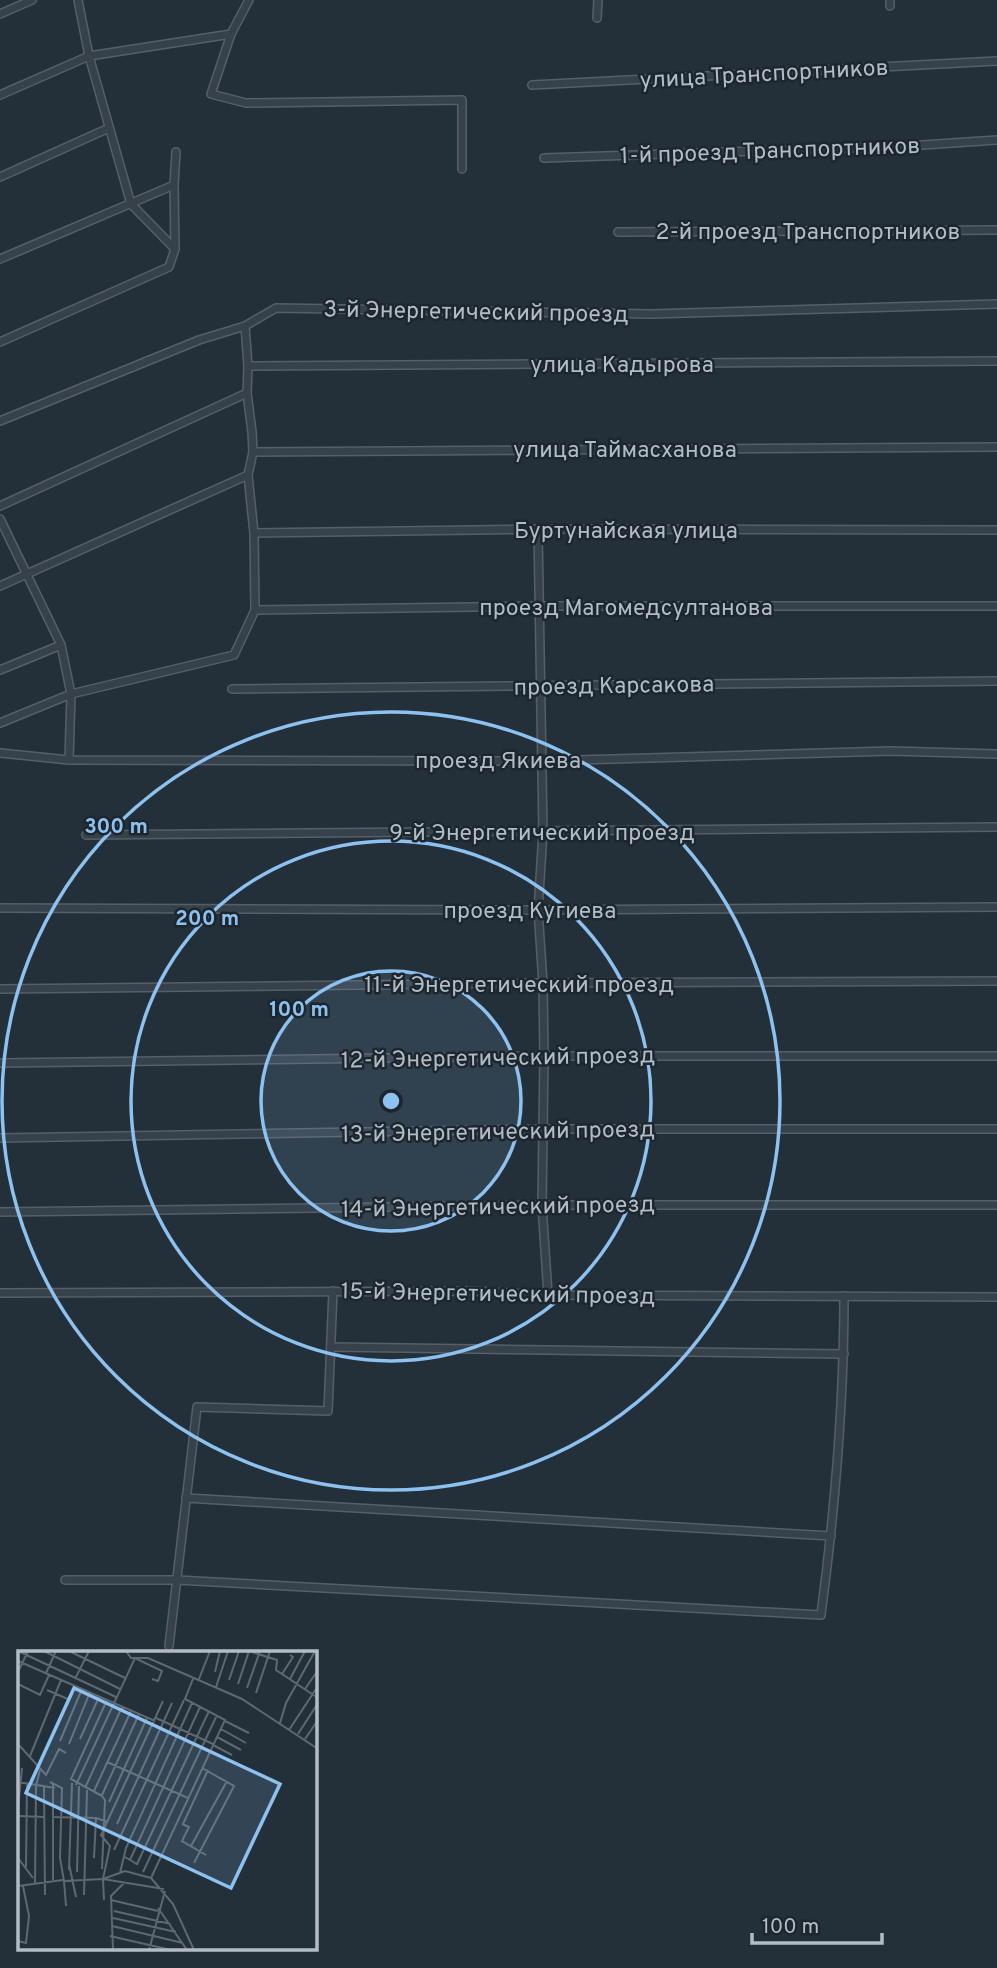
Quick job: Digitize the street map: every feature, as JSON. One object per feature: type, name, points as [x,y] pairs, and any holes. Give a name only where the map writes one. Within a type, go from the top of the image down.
[{"type":"street","points":[[0,14],[33,0]]},
{"type":"street","points":[[78,0],[89,56],[131,204],[175,249]]},
{"type":"street","points":[[249,0],[231,34],[211,94],[246,103],[462,100],[462,169]]},
{"type":"street","points":[[597,18],[598,0]]},
{"type":"street","points":[[0,95],[89,56],[231,34]]},
{"type":"street","name":"улица Транспортников","points":[[532,85],[997,61]]},
{"type":"street","points":[[0,177],[109,128]]},
{"type":"street","name":"1-й проезд Транспортников","points":[[544,158],[908,146],[997,140]]},
{"type":"street","points":[[0,342],[169,267],[175,249],[176,152]]},
{"type":"street","points":[[0,259],[174,185]]},
{"type":"street","name":"2-й проезд Транспортников","points":[[618,232],[997,229]]},
{"type":"street","name":"3-й Энергетический проезд","points":[[0,422],[199,340],[245,326],[276,308],[651,314],[997,304]]},
{"type":"street","points":[[0,723],[71,694],[234,655],[255,610],[254,533],[248,475],[253,452],[247,393],[245,326]]},
{"type":"street","name":"улица Кадырова","points":[[248,366],[997,361]]},
{"type":"street","points":[[0,506],[247,393]]},
{"type":"street","name":"улица Таймасханова","points":[[253,452],[997,447]]},
{"type":"street","points":[[0,586],[248,475]]},
{"type":"street","points":[[0,519],[61,645],[71,694],[69,760]]},
{"type":"street","points":[[538,529],[543,832],[538,910],[544,1056],[542,1205],[548,1295]]},
{"type":"street","name":"Буртунайская улица","points":[[254,533],[538,529],[997,530]]},
{"type":"street","name":"проезд Магомедсултанова","points":[[255,610],[540,606],[997,606]]},
{"type":"street","points":[[0,670],[61,645]]},
{"type":"street","name":"проезд Карсакова","points":[[232,689],[997,681]]},
{"type":"street","name":"проезд Якиева","points":[[0,753],[69,760],[542,761],[891,751],[997,754]]},
{"type":"street","name":"9-й Энергетический проезд","points":[[86,835],[997,827]]},
{"type":"street","name":"проезд Кугиева","points":[[0,908],[538,910],[997,907]]},
{"type":"street","name":"11-й Энергетический проезд","points":[[0,989],[997,981]]},
{"type":"street","name":"12-й Энергетический проезд","points":[[0,1063],[544,1056],[997,1056]]},
{"type":"street","name":"13-й Энергетический проезд","points":[[0,1138],[544,1129],[997,1129]]},
{"type":"street","name":"14-й Энергетический проезд","points":[[0,1212],[542,1205],[997,1205]]},
{"type":"street","points":[[169,1646],[197,1407],[328,1411],[333,1291]]},
{"type":"street","name":"15-й Энергетический проезд","points":[[0,1293],[471,1291],[548,1295],[997,1297]]},
{"type":"street","points":[[65,1580],[177,1580],[821,1615],[831,1536],[844,1354],[844,1296]]},
{"type":"street","points":[[331,1347],[844,1354]]},
{"type":"street","points":[[186,1498],[831,1536]]}]
